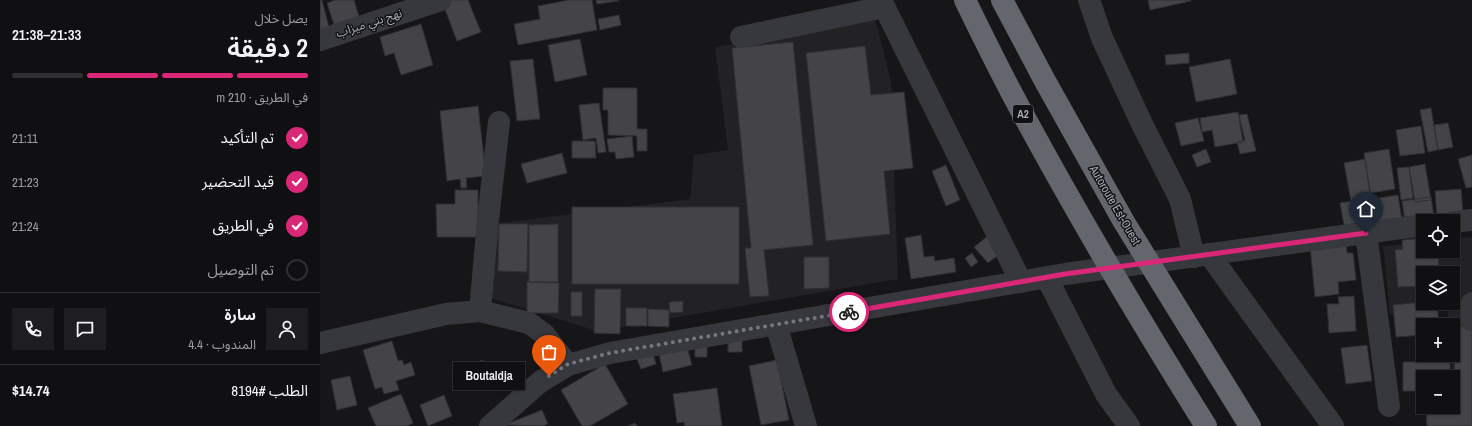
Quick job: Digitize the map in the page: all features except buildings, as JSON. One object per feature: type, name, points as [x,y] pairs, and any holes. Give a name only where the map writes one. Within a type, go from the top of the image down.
[{"type":"highway","name":"A2","points":[[964,0],[1023,115],[1085,226],[1136,315],[1206,426]]},
{"type":"highway","name":"Autoroute Est-Ouest","points":[[1002,0],[1045,81],[1124,222],[1250,426]]},
{"type":"street","name":"نهج بني ميزاب","points":[[320,40],[441,0]]},
{"type":"street","points":[[1090,0],[1102,38],[1143,126],[1180,199],[1201,256],[1333,426]]},
{"type":"street","points":[[741,37],[882,3],[1021,282]]},
{"type":"street","points":[[480,311],[499,122]]},
{"type":"street","points":[[1460,221],[1472,220]]},
{"type":"street","points":[[490,426],[540,382],[568,364],[610,353],[1021,282],[1416,226]]},
{"type":"street","points":[[1366,233],[1389,406]]},
{"type":"street","points":[[1047,278],[1106,394],[1129,426]]},
{"type":"street","points":[[320,343],[446,314],[480,311],[529,322],[544,334],[568,364]]},
{"type":"street","points":[[776,324],[806,426]]},
{"type":"shaded area","points":[[873,10],[891,82],[898,279],[597,331],[490,298],[493,224],[690,199],[694,155],[728,150],[715,47],[785,35]]},
{"type":"shaded area","points":[[1472,237],[1472,426],[1427,426],[1426,414],[1460,414],[1460,370],[1452,370],[1452,362],[1460,362],[1460,318],[1448,318],[1447,310],[1460,310],[1460,266],[1416,266],[1416,310],[1418,310],[1390,314],[1383,246],[1416,243],[1416,258],[1460,258],[1460,238]]},
{"type":"way so far","points":[[549,376],[568,364],[610,353],[849,312]]},
{"type":"place","name":"Boutaldja","points":[[549,376]]},
{"type":"route","points":[[849,312],[1065,274],[1366,233]]}]
